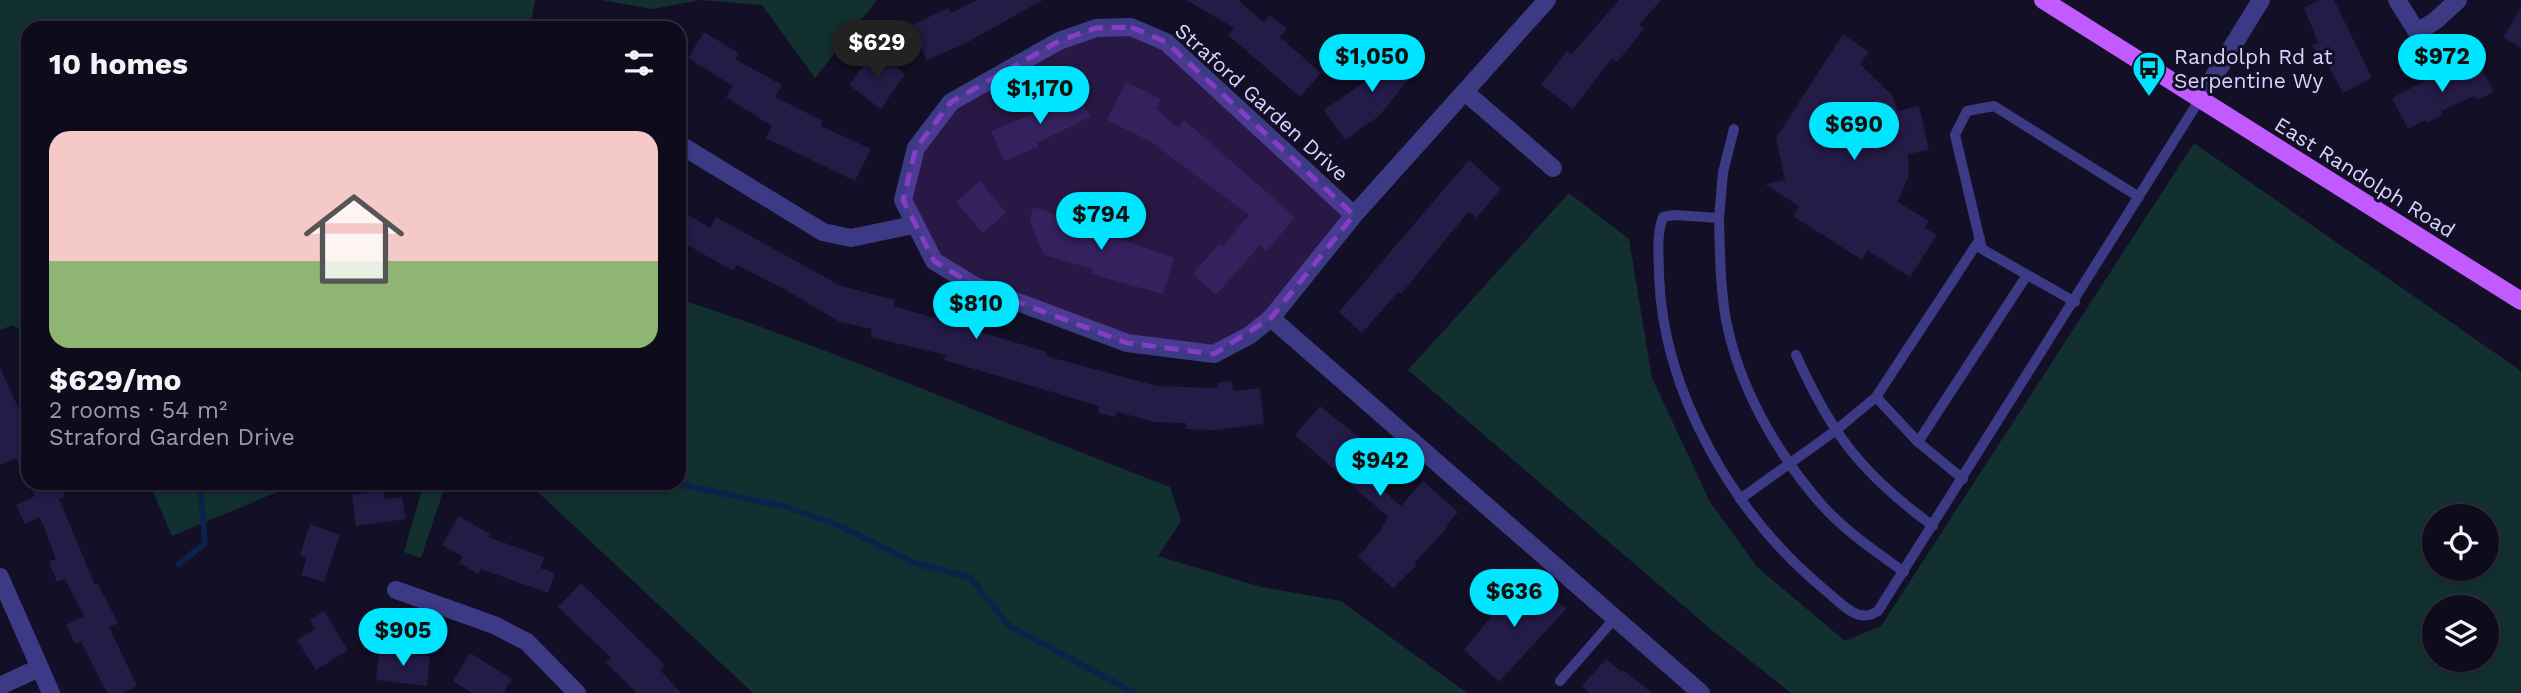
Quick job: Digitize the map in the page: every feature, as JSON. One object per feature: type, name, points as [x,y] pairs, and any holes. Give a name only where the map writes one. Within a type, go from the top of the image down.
[{"type":"main road","name":"East Randolph Road","points":[[2043,0],[2521,301]]},
{"type":"street","name":"Straford Garden Drive","points":[[1354,215],[1166,42],[1131,27],[1096,27],[1059,41],[951,102],[915,148],[903,200],[913,225],[934,261],[975,286],[1127,343],[1214,354],[1251,335],[1271,318],[1354,215],[1547,0]]},
{"type":"street","points":[[2200,99],[2261,0]]},
{"type":"street","points":[[2397,0],[2417,32],[2435,21],[2458,0]]},
{"type":"street","points":[[1465,92],[1553,168]]},
{"type":"street","points":[[686,148],[823,232],[851,238],[913,225]]},
{"type":"street","points":[[1271,318],[1701,693]]},
{"type":"street","points":[[0,577],[51,693]]},
{"type":"street","points":[[396,590],[494,625],[527,642],[577,693]]},
{"type":"street","points":[[0,686],[39,668]]},
{"type":"lane","points":[[1719,218],[1674,215],[1663,217],[1658,230],[1660,299],[1675,360],[1697,428],[1740,499],[1793,564],[1856,615],[1870,617],[1878,611],[1904,572],[2200,99]]},
{"type":"lane","points":[[2075,302],[1982,249],[1955,135],[1967,111],[1994,106],[2139,197]]},
{"type":"lane","points":[[1734,129],[1723,172],[1719,218],[1726,320],[1740,372],[1762,419],[1821,504],[1858,539],[1904,572]]},
{"type":"lane","points":[[1740,499],[1835,431],[1876,397],[1980,239]]},
{"type":"lane","points":[[1918,442],[2027,275]]},
{"type":"lane","points":[[1796,355],[1813,394],[1835,431],[1861,465],[1889,494],[1933,526]]},
{"type":"lane","points":[[1876,397],[1918,442],[1963,479]]},
{"type":"lane","points":[[1560,681],[1615,618]]},
{"type":"highlighted area","points":[[1131,27],[1166,42],[1354,215],[1271,318],[1214,354],[1127,343],[975,286],[934,261],[903,200],[916,148],[951,102],[1059,41],[1096,28]]},
{"type":"green space","points":[[0,0],[535,0],[531,21],[21,21],[21,330],[13,325],[0,330]]},
{"type":"green space","points":[[600,0],[700,0],[653,9]]},
{"type":"green space","points":[[700,0],[877,0],[815,78],[762,5]]},
{"type":"green space","points":[[2194,143],[2521,371],[2521,693],[1791,693],[1714,632],[1408,370],[1569,193],[1629,239],[1652,378],[1710,502],[1757,567],[1845,641],[1881,626]]},
{"type":"green space","points":[[686,301],[803,342],[1170,487],[1181,521],[1158,556],[1261,587],[1341,601],[1467,693],[753,693],[536,490],[686,490]]},
{"type":"green space","points":[[152,490],[282,490],[172,536]]},
{"type":"green space","points":[[422,490],[444,490],[421,558],[404,552]]},
{"type":"building","points":[[977,0],[1043,0],[966,43],[927,60],[910,26],[948,8],[951,13]]},
{"type":"building","points":[[1186,0],[1238,0],[1263,22],[1270,15],[1287,29],[1280,37],[1321,73],[1300,97],[1228,35],[1234,28]]},
{"type":"building","points":[[1619,0],[1661,0],[1639,25],[1644,29],[1617,62],[1612,58],[1573,109],[1541,85],[1567,51],[1572,54]]},
{"type":"building","points":[[2319,0],[2334,0],[2372,78],[2343,93],[2325,59],[2321,61],[2312,45],[2318,42],[2304,8]]},
{"type":"building","points":[[2521,8],[2521,48],[2503,37]]},
{"type":"building","points":[[704,32],[739,53],[735,59],[782,85],[775,97],[823,121],[821,126],[871,149],[855,181],[766,138],[772,126],[726,97],[733,86],[688,58]]},
{"type":"building","points":[[1843,34],[1869,52],[1860,64],[1892,95],[1898,111],[1919,106],[1929,150],[1908,154],[1909,175],[1898,202],[1929,221],[1925,228],[1937,235],[1910,277],[1867,250],[1862,260],[1793,216],[1799,206],[1765,184],[1785,180],[1776,138]]},
{"type":"building","points":[[1394,46],[1419,66],[1379,116],[1345,140],[1324,110],[1366,81]]},
{"type":"building","points":[[875,51],[905,74],[881,109],[849,85]]},
{"type":"building","points":[[2478,62],[2494,92],[2477,100],[2474,96],[2441,111],[2443,115],[2408,129],[2392,98],[2442,72],[2459,66],[2461,70]]},
{"type":"building","points":[[1126,82],[1161,99],[1156,109],[1178,128],[1184,120],[1295,217],[1267,251],[1260,245],[1216,295],[1193,274],[1220,243],[1223,246],[1249,215],[1150,141],[1107,120]]},
{"type":"building","points":[[1076,90],[1090,117],[1037,143],[1039,147],[1004,161],[991,131],[1040,111],[1039,108]]},
{"type":"building","points":[[1469,160],[1501,189],[1476,218],[1469,211],[1401,294],[1398,292],[1362,333],[1339,312]]},
{"type":"building","points":[[980,181],[1006,213],[983,233],[956,202]]},
{"type":"building","points":[[1033,207],[1122,235],[1121,239],[1174,258],[1163,294],[1091,274],[1093,269],[1044,255],[1030,221]]},
{"type":"building","points":[[686,213],[710,228],[716,217],[841,286],[895,300],[894,306],[1047,352],[1046,356],[1157,386],[1218,388],[1217,383],[1232,381],[1233,391],[1260,388],[1264,424],[1215,430],[1186,429],[1186,423],[1155,422],[1117,412],[1115,417],[1098,413],[1099,406],[944,360],[946,355],[870,337],[872,329],[840,322],[737,265],[733,271],[686,244]]},
{"type":"building","points":[[0,367],[21,414],[21,468],[16,458],[0,465]]},
{"type":"building","points":[[1320,406],[1380,454],[1379,457],[1393,470],[1379,487],[1401,506],[1423,481],[1458,512],[1446,526],[1448,527],[1415,562],[1417,565],[1393,588],[1358,557],[1388,517],[1295,435]]},
{"type":"building","points":[[32,490],[62,490],[65,496],[59,499],[95,585],[98,584],[118,623],[109,627],[137,686],[122,693],[107,693],[81,641],[75,644],[66,625],[84,616],[65,579],[57,582],[49,561],[56,559],[40,517],[25,524],[16,505],[35,496]]},
{"type":"building","points":[[383,490],[385,499],[402,497],[406,519],[356,526],[352,495]]},
{"type":"building","points":[[459,516],[490,534],[488,537],[544,557],[540,568],[555,573],[548,593],[481,569],[478,574],[459,563],[463,557],[442,545]]},
{"type":"building","points":[[310,524],[340,535],[324,582],[301,575],[307,558],[300,555]]},
{"type":"building","points":[[1532,578],[1566,609],[1499,682],[1464,650],[1505,599],[1517,588],[1520,591]]},
{"type":"building","points":[[581,583],[665,665],[660,670],[681,693],[637,693],[606,663],[611,658],[558,607]]},
{"type":"building","points":[[324,611],[348,650],[316,670],[297,640],[315,629],[310,620]]},
{"type":"building","points":[[379,651],[430,656],[427,686],[376,680]]},
{"type":"building","points":[[470,653],[512,679],[503,693],[472,693],[453,681]]},
{"type":"building","points":[[1606,659],[1652,693],[1590,693],[1582,686]]},
{"type":"waterway","points":[[686,486],[787,507],[842,527],[915,563],[971,578],[1009,626],[1135,693]]},
{"type":"waterway","points":[[179,564],[205,543],[201,490]]},
{"type":"place","name":"Randolph Rd at Serpentine Wy","points":[[2149,98]]}]
